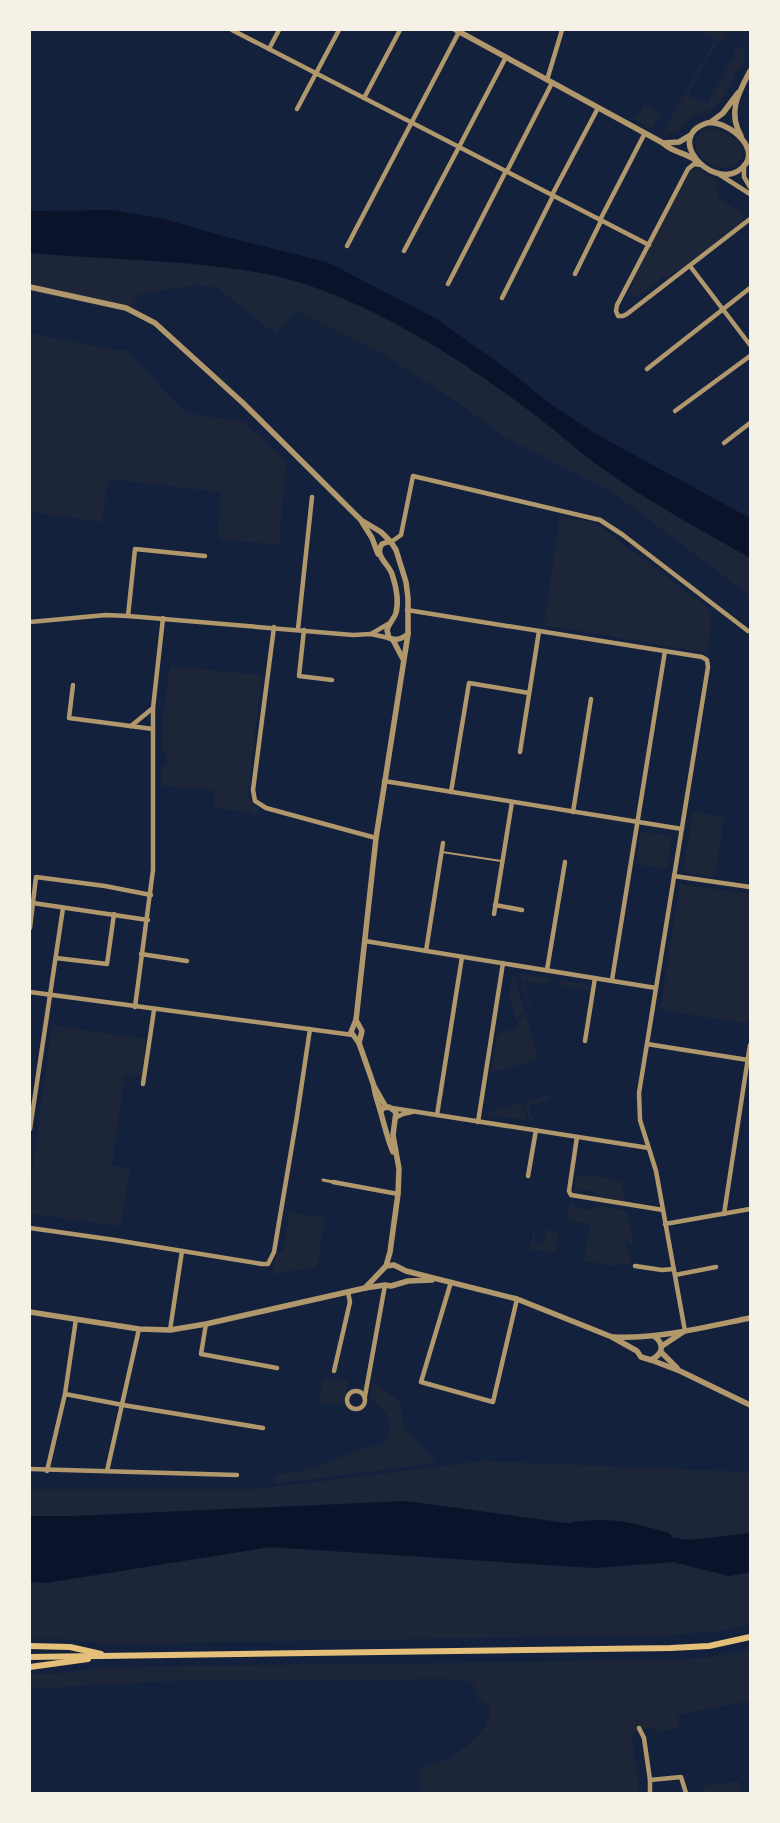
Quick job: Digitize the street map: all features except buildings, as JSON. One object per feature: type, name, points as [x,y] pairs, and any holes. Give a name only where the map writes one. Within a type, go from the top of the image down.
[{"type":"main road","points":[[30,1657],[671,1648],[709,1646],[750,1637]]},
{"type":"main road","points":[[30,1646],[70,1646],[109,1656]]},
{"type":"main road","points":[[30,1667],[65,1664],[109,1656]]},
{"type":"street","points":[[232,30],[649,245]]},
{"type":"street","points":[[270,49],[279,30]]},
{"type":"street","points":[[298,109],[338,30]]},
{"type":"street","points":[[364,98],[400,30]]},
{"type":"street","points":[[448,284],[550,81],[562,30]]},
{"type":"street","points":[[347,246],[458,31],[663,143],[671,150],[689,156],[750,194]]},
{"type":"street","points":[[404,251],[506,57]]},
{"type":"street","points":[[663,143],[681,142],[700,126],[721,115],[739,91],[750,71]]},
{"type":"street","points":[[739,91],[734,117],[748,152],[743,175],[750,187]]},
{"type":"street","points":[[502,298],[598,108]]},
{"type":"street","points":[[707,123],[721,125],[750,143]]},
{"type":"street","points":[[693,133],[690,147],[695,160]]},
{"type":"street","points":[[575,274],[645,134]]},
{"type":"street","points":[[716,173],[731,174],[738,171],[746,162]]},
{"type":"street","points":[[701,165],[694,164],[688,170],[616,306],[617,315],[622,317],[626,315],[750,219]]},
{"type":"street","points":[[690,266],[750,345]]},
{"type":"street","points":[[30,287],[126,308],[155,323],[243,403],[361,520],[380,556],[390,570],[397,600],[396,612],[388,624],[387,630],[403,659]]},
{"type":"street","points":[[647,368],[750,288]]},
{"type":"street","points":[[675,411],[750,356]]},
{"type":"street","points":[[724,443],[750,423]]},
{"type":"street","points":[[380,556],[379,549],[382,544],[391,542],[401,535],[413,476],[600,520],[623,535],[748,631]]},
{"type":"street","points":[[298,629],[312,497]]},
{"type":"street","points":[[361,520],[378,530],[391,542],[398,554],[406,582],[408,598],[407,645],[403,659],[384,781],[355,1025],[351,1032],[356,1036],[359,1043],[374,1086],[376,1102],[381,1111],[380,1115],[398,1163]]},
{"type":"street","points":[[128,616],[135,549],[204,556]]},
{"type":"street","points":[[407,610],[702,657],[707,660],[708,667],[640,1093],[640,1120],[656,1171],[685,1330]]},
{"type":"street","points":[[30,622],[98,616],[128,616],[353,635],[371,634],[391,639],[404,637],[408,634]]},
{"type":"street","points":[[135,1007],[141,954],[148,920],[153,870],[153,708],[163,618]]},
{"type":"street","points":[[371,634],[388,624]]},
{"type":"street","points":[[274,627],[253,790],[255,801],[266,808],[376,838]]},
{"type":"street","points":[[304,630],[299,676],[332,680]]},
{"type":"street","points":[[520,752],[539,631]]},
{"type":"street","points":[[612,980],[664,651]]},
{"type":"street","points":[[451,792],[469,683],[529,693]]},
{"type":"street","points":[[73,685],[69,718],[153,729]]},
{"type":"street","points":[[573,812],[591,699]]},
{"type":"street","points":[[131,726],[153,708]]},
{"type":"street","points":[[384,781],[682,829]]},
{"type":"street","points":[[494,914],[512,802]]},
{"type":"street","points":[[426,951],[443,843]]},
{"type":"street","points":[[547,970],[565,862]]},
{"type":"street","points":[[674,876],[750,887]]},
{"type":"street","points":[[30,928],[36,877],[105,886],[151,895]]},
{"type":"street","points":[[33,904],[148,920]]},
{"type":"street","points":[[495,905],[522,910]]},
{"type":"street","points":[[30,1129],[62,908]]},
{"type":"street","points":[[56,958],[107,964],[114,914]]},
{"type":"street","points":[[365,941],[656,988]]},
{"type":"street","points":[[141,954],[187,961]]},
{"type":"street","points":[[437,1115],[462,957]]},
{"type":"street","points":[[478,1122],[503,963]]},
{"type":"street","points":[[585,1041],[595,978]]},
{"type":"street","points":[[30,992],[356,1036]]},
{"type":"street","points":[[144,1084],[154,1010]]},
{"type":"street","points":[[340,1033],[355,1025]]},
{"type":"street","points":[[355,1025],[362,1031],[356,1036]]},
{"type":"street","points":[[30,1228],[268,1264],[274,1252],[310,1029]]},
{"type":"street","points":[[647,1044],[748,1060]]},
{"type":"street","points":[[724,1214],[750,1045]]},
{"type":"street","points":[[365,1288],[386,1266],[390,1252],[400,1176],[392,1135],[396,1112],[389,1107],[374,1086]]},
{"type":"street","points":[[381,1111],[389,1107],[649,1148]]},
{"type":"street","points":[[383,1120],[386,1122],[403,1114],[413,1112]]},
{"type":"street","points":[[528,1176],[536,1130]]},
{"type":"street","points":[[577,1137],[569,1191],[573,1196],[663,1210]]},
{"type":"street","points":[[323,1180],[398,1194]]},
{"type":"street","points":[[665,1224],[750,1209]]},
{"type":"street","points":[[170,1330],[182,1251]]},
{"type":"street","points":[[390,1252],[396,1267],[402,1274],[401,1280],[397,1284]]},
{"type":"street","points":[[386,1266],[517,1299],[612,1337],[637,1350]]},
{"type":"street","points":[[634,1266],[675,1272],[716,1267]]},
{"type":"street","points":[[365,1396],[361,1392],[353,1391],[347,1398],[348,1404],[355,1409],[361,1408],[365,1402],[385,1285],[381,1280],[380,1274]]},
{"type":"street","points":[[30,1312],[139,1329],[170,1330],[206,1324],[365,1288],[437,1279]]},
{"type":"street","points":[[451,1282],[422,1382],[493,1402],[517,1299]]},
{"type":"street","points":[[334,1371],[350,1302],[348,1292]]},
{"type":"street","points":[[750,1318],[654,1336],[646,1335],[637,1344],[637,1350],[641,1357],[680,1371],[750,1405]]},
{"type":"street","points":[[47,1471],[65,1394],[76,1319]]},
{"type":"street","points":[[206,1324],[201,1354],[277,1368]]},
{"type":"street","points":[[107,1472],[139,1329]]},
{"type":"street","points":[[651,1360],[658,1356],[662,1349],[685,1330]]},
{"type":"street","points":[[654,1336],[659,1340],[662,1349],[680,1371]]},
{"type":"street","points":[[612,1337],[641,1338]]},
{"type":"street","points":[[65,1394],[263,1428]]},
{"type":"street","points":[[30,1469],[47,1471],[237,1475]]},
{"type":"street","points":[[639,1728],[644,1738],[650,1793]]},
{"type":"street","points":[[650,1780],[681,1777],[686,1793]]},
{"type":"lane","points":[[442,852],[502,862]]},
{"type":"shaded area","points":[[698,30],[729,30],[722,43],[717,41],[688,95],[707,104],[736,51],[731,47],[735,46],[744,50],[746,57],[735,72],[733,80],[720,103],[711,110],[693,116],[679,130],[666,136],[662,135],[715,39]]},
{"type":"shaded area","points":[[645,103],[661,113],[652,129],[635,120]]},
{"type":"shaded area","points":[[713,128],[727,133],[739,142],[743,154],[734,166],[724,168],[714,166],[699,153],[696,146],[696,138],[702,132]]},
{"type":"shaded area","points":[[697,169],[715,179],[719,199],[741,212],[744,221],[681,271],[679,269],[669,276],[669,279],[663,276],[635,298],[630,291],[635,282],[633,280],[689,171]]},
{"type":"shaded area","points":[[114,210],[164,219],[230,238],[327,262],[435,318],[504,367],[552,405],[596,434],[750,518],[750,558],[674,515],[620,480],[512,398],[456,360],[398,325],[337,296],[293,280],[242,270],[181,263],[30,253],[30,211]]},
{"type":"shaded area","points":[[30,253],[181,263],[255,272],[305,284],[367,310],[398,325],[484,378],[620,480],[674,515],[750,558],[750,596],[615,494],[505,437],[455,401],[383,354],[296,311],[276,334],[218,288],[197,285],[140,294],[127,312],[30,291]]},
{"type":"shaded area","points":[[30,333],[113,350],[126,350],[186,413],[244,422],[286,462],[279,545],[218,539],[221,492],[108,479],[102,522],[30,512]]},
{"type":"shaded area","points":[[560,516],[596,524],[712,611],[708,653],[544,625]]},
{"type":"shaded area","points":[[170,666],[262,675],[248,791],[249,799],[258,810],[255,817],[248,812],[215,808],[214,790],[162,786],[162,767],[168,765],[165,751],[162,752],[163,715]]},
{"type":"shaded area","points":[[693,811],[724,817],[715,877],[683,872]]},
{"type":"shaded area","points":[[641,831],[672,836],[667,869],[636,864]]},
{"type":"shaded area","points":[[680,884],[750,894],[750,1019],[745,1023],[660,1010]]},
{"type":"shaded area","points":[[519,973],[553,979],[547,984],[524,981],[530,1004],[528,1006]]},
{"type":"shaded area","points":[[512,977],[515,978],[524,1011],[516,1020],[509,995]]},
{"type":"shaded area","points":[[558,980],[589,985],[589,991],[562,986]]},
{"type":"shaded area","points":[[525,1013],[538,1059],[491,1073],[497,1034],[518,1028],[517,1023]]},
{"type":"shaded area","points":[[52,1025],[146,1039],[141,1076],[125,1074],[112,1165],[130,1169],[121,1226],[30,1214],[30,1186]]},
{"type":"shaded area","points":[[548,1096],[550,1100],[529,1106],[534,1122],[531,1121],[524,1103]]},
{"type":"shaded area","points":[[522,1103],[525,1120],[484,1114]]},
{"type":"shaded area","points":[[576,1175],[600,1177],[621,1182],[625,1202],[579,1189],[578,1194],[576,1193],[573,1189],[575,1187]]},
{"type":"shaded area","points":[[570,1202],[574,1203],[574,1207],[591,1210],[592,1208],[599,1209],[599,1206],[627,1211],[634,1249],[626,1240],[625,1245],[628,1248],[632,1262],[628,1264],[619,1263],[618,1267],[584,1261],[590,1224],[567,1220]]},
{"type":"shaded area","points":[[290,1212],[325,1218],[317,1267],[273,1274],[277,1252],[283,1252]]},
{"type":"shaded area","points":[[534,1228],[536,1229],[534,1243],[544,1245],[546,1230],[558,1232],[555,1253],[530,1249]]},
{"type":"shaded area","points":[[323,1379],[348,1380],[343,1403],[319,1403]]},
{"type":"shaded area","points":[[372,1383],[400,1401],[404,1428],[437,1463],[274,1484],[275,1474],[298,1472],[355,1451],[383,1444],[389,1430],[389,1424],[386,1414],[370,1399]]},
{"type":"shaded area","points":[[483,1461],[750,1472],[750,1533],[690,1540],[406,1501],[75,1516],[30,1516],[30,1489],[258,1489]]},
{"type":"shaded area","points":[[406,1501],[690,1540],[750,1533],[750,1572],[729,1576],[673,1562],[595,1568],[270,1547],[46,1583],[30,1582],[30,1516],[75,1516]]},
{"type":"shaded area","points":[[270,1547],[595,1568],[673,1562],[729,1576],[750,1572],[750,1624],[722,1631],[673,1635],[109,1644],[62,1639],[30,1639],[30,1582],[46,1583]]},
{"type":"shaded area","points":[[750,1649],[750,1701],[677,1715],[679,1728],[655,1732],[654,1728],[645,1729],[631,1734],[640,1793],[421,1793],[418,1772],[424,1767],[442,1761],[461,1750],[476,1737],[487,1722],[490,1706],[478,1699],[473,1684],[466,1680],[170,1681],[30,1689],[30,1674],[65,1673],[106,1667],[668,1660],[712,1657]]},
{"type":"shaded area","points":[[739,1781],[741,1793],[704,1793],[702,1786]]},
{"type":"waterway","points":[[575,1529],[620,1528],[665,1539]]}]
